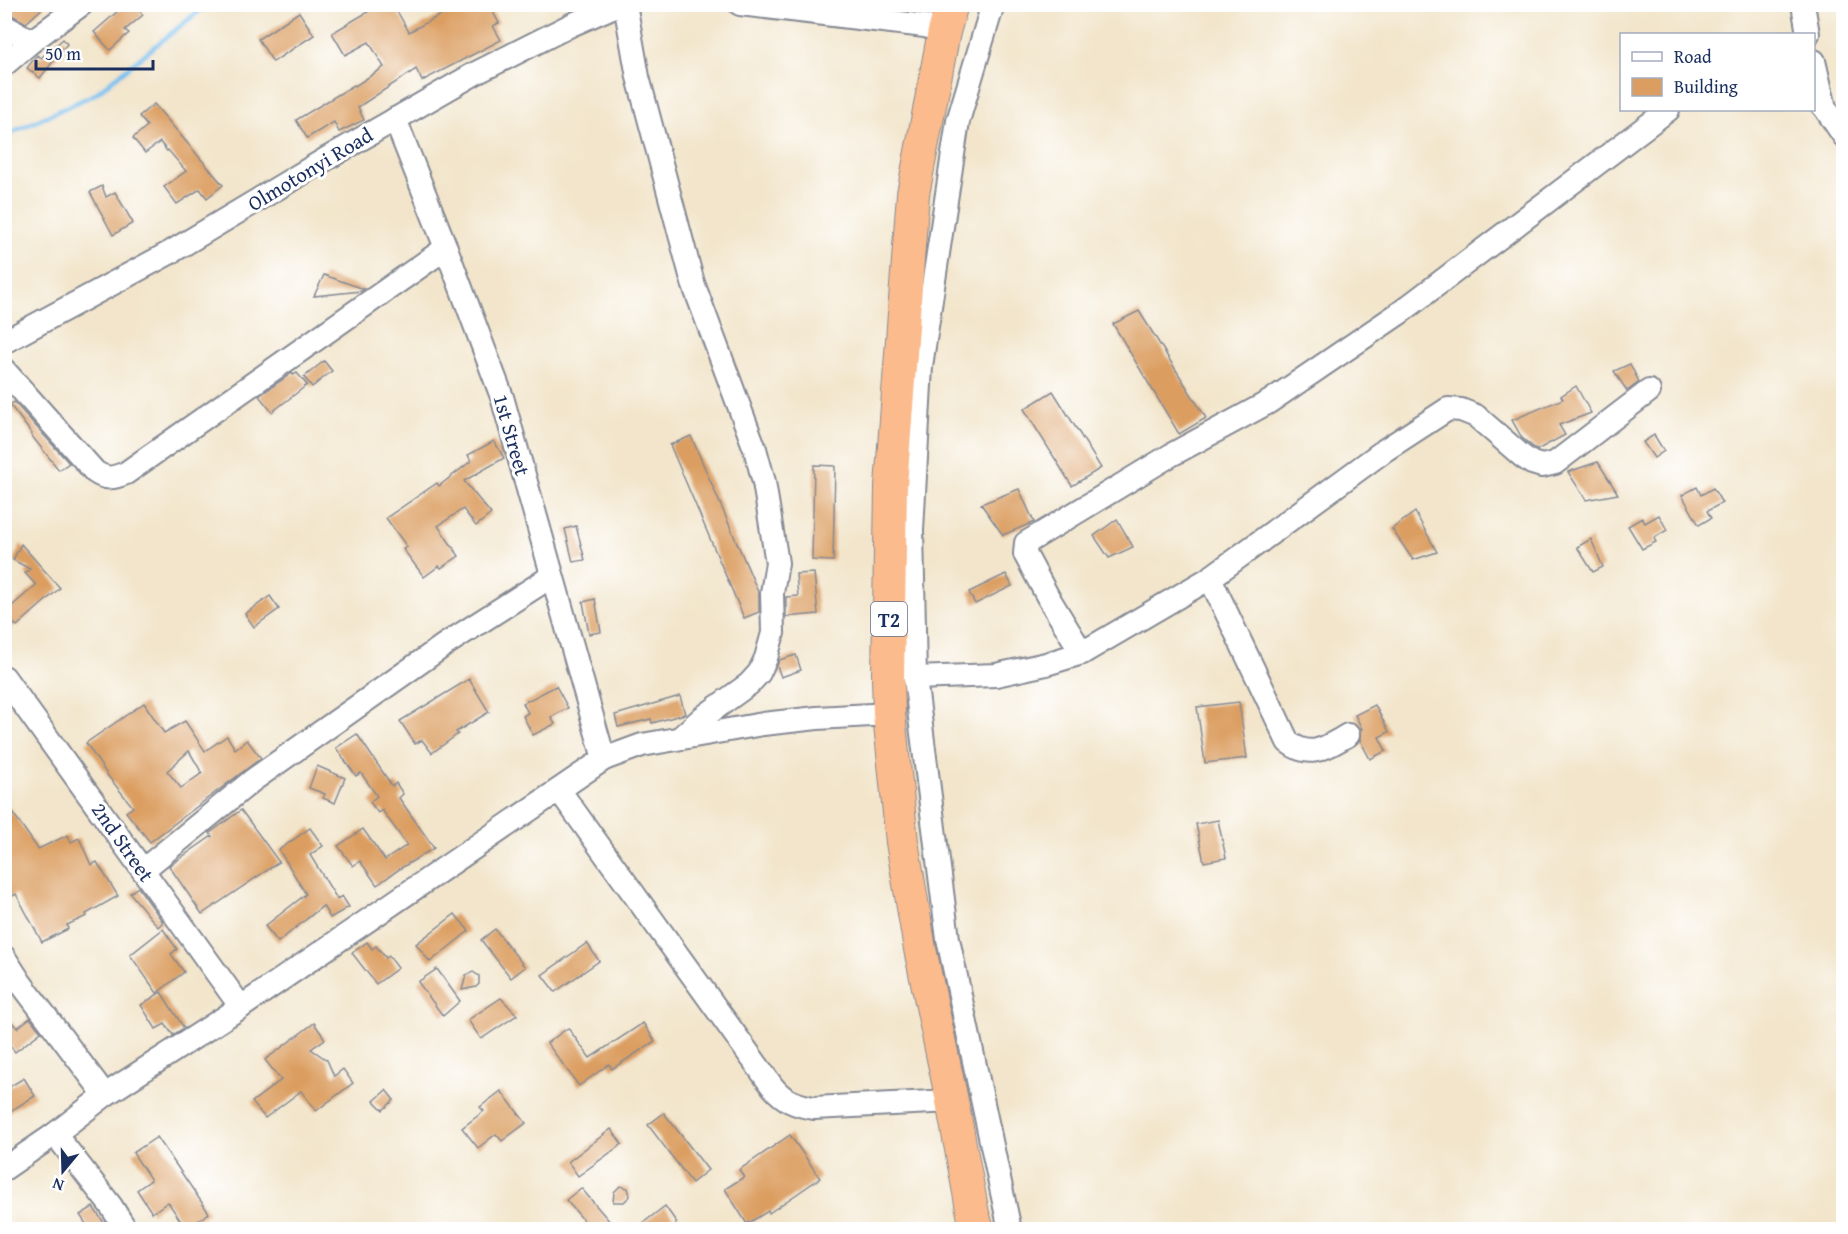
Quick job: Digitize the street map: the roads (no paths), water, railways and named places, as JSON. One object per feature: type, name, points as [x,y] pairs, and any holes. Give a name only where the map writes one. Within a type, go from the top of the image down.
[{"type":"highway","name":"T2","points":[[948,18],[913,194],[891,486],[889,714],[902,842],[920,949],[978,1230]]},
{"type":"street","points":[[4,65],[82,4]]},
{"type":"street","name":"Olmotonyi Road","points":[[4,342],[171,252],[474,74],[571,25],[619,4]]},
{"type":"street","points":[[625,4],[638,77],[693,283],[755,449],[764,482],[777,563],[772,593],[773,633],[759,673],[749,684],[702,718],[680,738]]},
{"type":"street","points":[[740,4],[925,26],[948,18]]},
{"type":"street","points":[[993,4],[958,121],[921,366],[912,530],[915,678],[948,939],[1010,1230]]},
{"type":"street","points":[[1803,4],[1803,32]]},
{"type":"street","points":[[4,26],[33,41]]},
{"type":"street","points":[[1815,69],[1819,102],[1844,136]]},
{"type":"street","points":[[1082,653],[1024,554],[1026,543],[1171,455],[1269,402],[1401,312],[1667,111]]},
{"type":"street","name":"1st Street","points":[[395,119],[502,397],[604,759]]},
{"type":"street","points":[[4,370],[94,472],[101,477],[117,477],[191,428],[446,248]]},
{"type":"street","points":[[915,678],[996,675],[1082,653],[1210,578],[1385,450],[1448,410],[1461,410],[1476,416],[1521,456],[1542,466],[1555,463],[1649,391]]},
{"type":"street","points":[[143,870],[263,773],[446,644],[552,576]]},
{"type":"street","points":[[1210,578],[1288,742],[1304,752],[1317,751],[1348,735]]},
{"type":"street","name":"2nd Street","points":[[4,677],[241,1007]]},
{"type":"street","points":[[4,1169],[56,1134],[105,1095],[241,1007],[604,759],[642,745],[680,738],[806,719],[889,714]]},
{"type":"street","points":[[559,790],[772,1086],[786,1100],[814,1108],[952,1101]]},
{"type":"street","points":[[4,957],[12,988],[105,1095]]},
{"type":"street","points":[[56,1134],[111,1206],[126,1230]]},
{"type":"waterway","points":[[4,136],[95,94],[208,4]]}]
